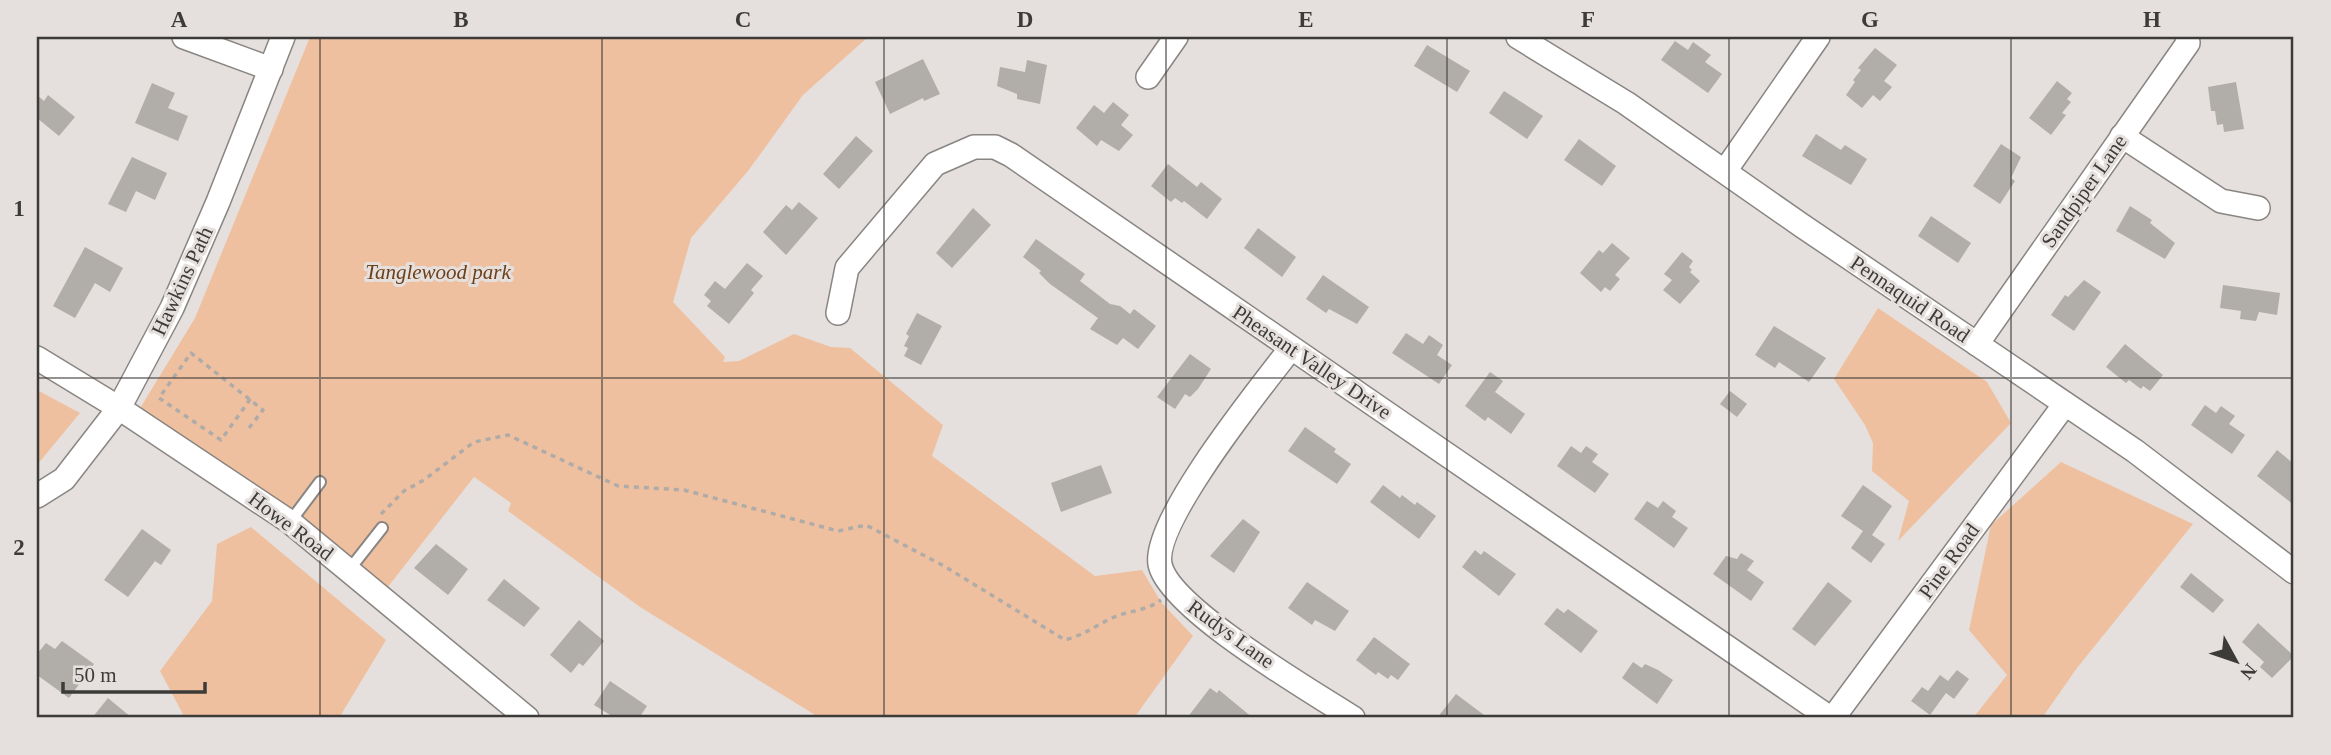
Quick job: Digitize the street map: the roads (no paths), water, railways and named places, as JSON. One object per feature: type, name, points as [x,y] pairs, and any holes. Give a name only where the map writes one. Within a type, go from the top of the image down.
[{"type":"street","points":[[184,37],[271,69]]},
{"type":"street","name":"Hawkins Path","points":[[37,496],[64,479],[120,408],[172,309],[284,37]]},
{"type":"street","points":[[1148,77],[1176,37]]},
{"type":"street","name":"Pennaquid Road","points":[[1518,37],[1626,103],[2135,451],[2294,572]]},
{"type":"street","points":[[1725,171],[1818,37]]},
{"type":"street","name":"Sandpiper Lane","points":[[1977,344],[2188,43],[2187,37]]},
{"type":"street","points":[[2122,136],[2221,201],[2258,208]]},
{"type":"street","name":"Pheasant Valley Drive","points":[[838,313],[847,268],[934,164],[974,147],[995,147],[1023,162],[1515,499],[1656,600],[1832,718]]},
{"type":"street","name":"Rudys Lane","points":[[1291,348],[1181,501],[1164,533],[1160,564],[1174,591],[1210,623],[1353,718]]},
{"type":"street","name":"Howe Road","points":[[37,359],[120,408],[290,522],[527,718]]},
{"type":"street","name":"Pine Road","points":[[1832,718],[2065,404]]},
{"type":"lane","points":[[290,522],[320,482]]},
{"type":"lane","points":[[349,570],[378,525]]},
{"type":"park label","name":"Tanglewood park","points":[[438,272]]}]
